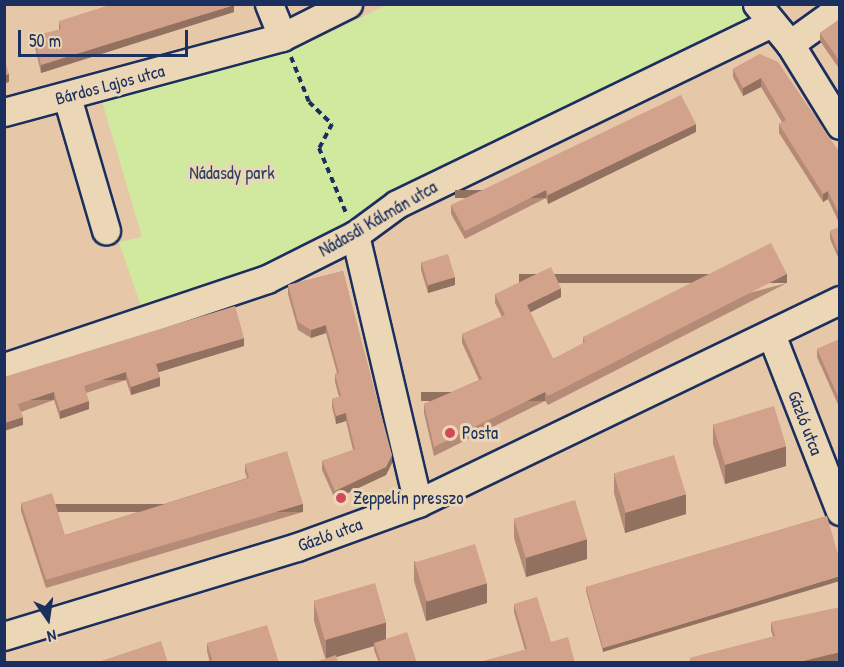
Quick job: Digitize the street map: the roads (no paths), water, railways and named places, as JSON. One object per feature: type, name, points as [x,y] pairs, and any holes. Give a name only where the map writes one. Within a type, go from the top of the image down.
[{"type":"street","points":[[269,4],[282,37]]},
{"type":"street","name":"Bárdos Lajos utca","points":[[4,112],[67,97],[282,37],[348,4]]},
{"type":"street","points":[[789,44],[840,8]]},
{"type":"street","points":[[764,14],[789,44],[840,124]]},
{"type":"street","name":"Nádasdi Kálmán utca","points":[[4,367],[267,279],[355,235],[397,204],[764,14]]},
{"type":"street","points":[[67,97],[106,230]]},
{"type":"street","points":[[355,235],[418,503]]},
{"type":"street","name":"Gázló utca","points":[[4,636],[297,547],[418,503],[840,300]]},
{"type":"street","name":"Gázló utca","points":[[771,334],[840,511]]},
{"type":"place","name":"Posta","points":[[450,433]]},
{"type":"place","name":"Zeppelin presszo","points":[[341,498]]},
{"type":"park label","name":"Nádasdy park","points":[[232,173]]}]
